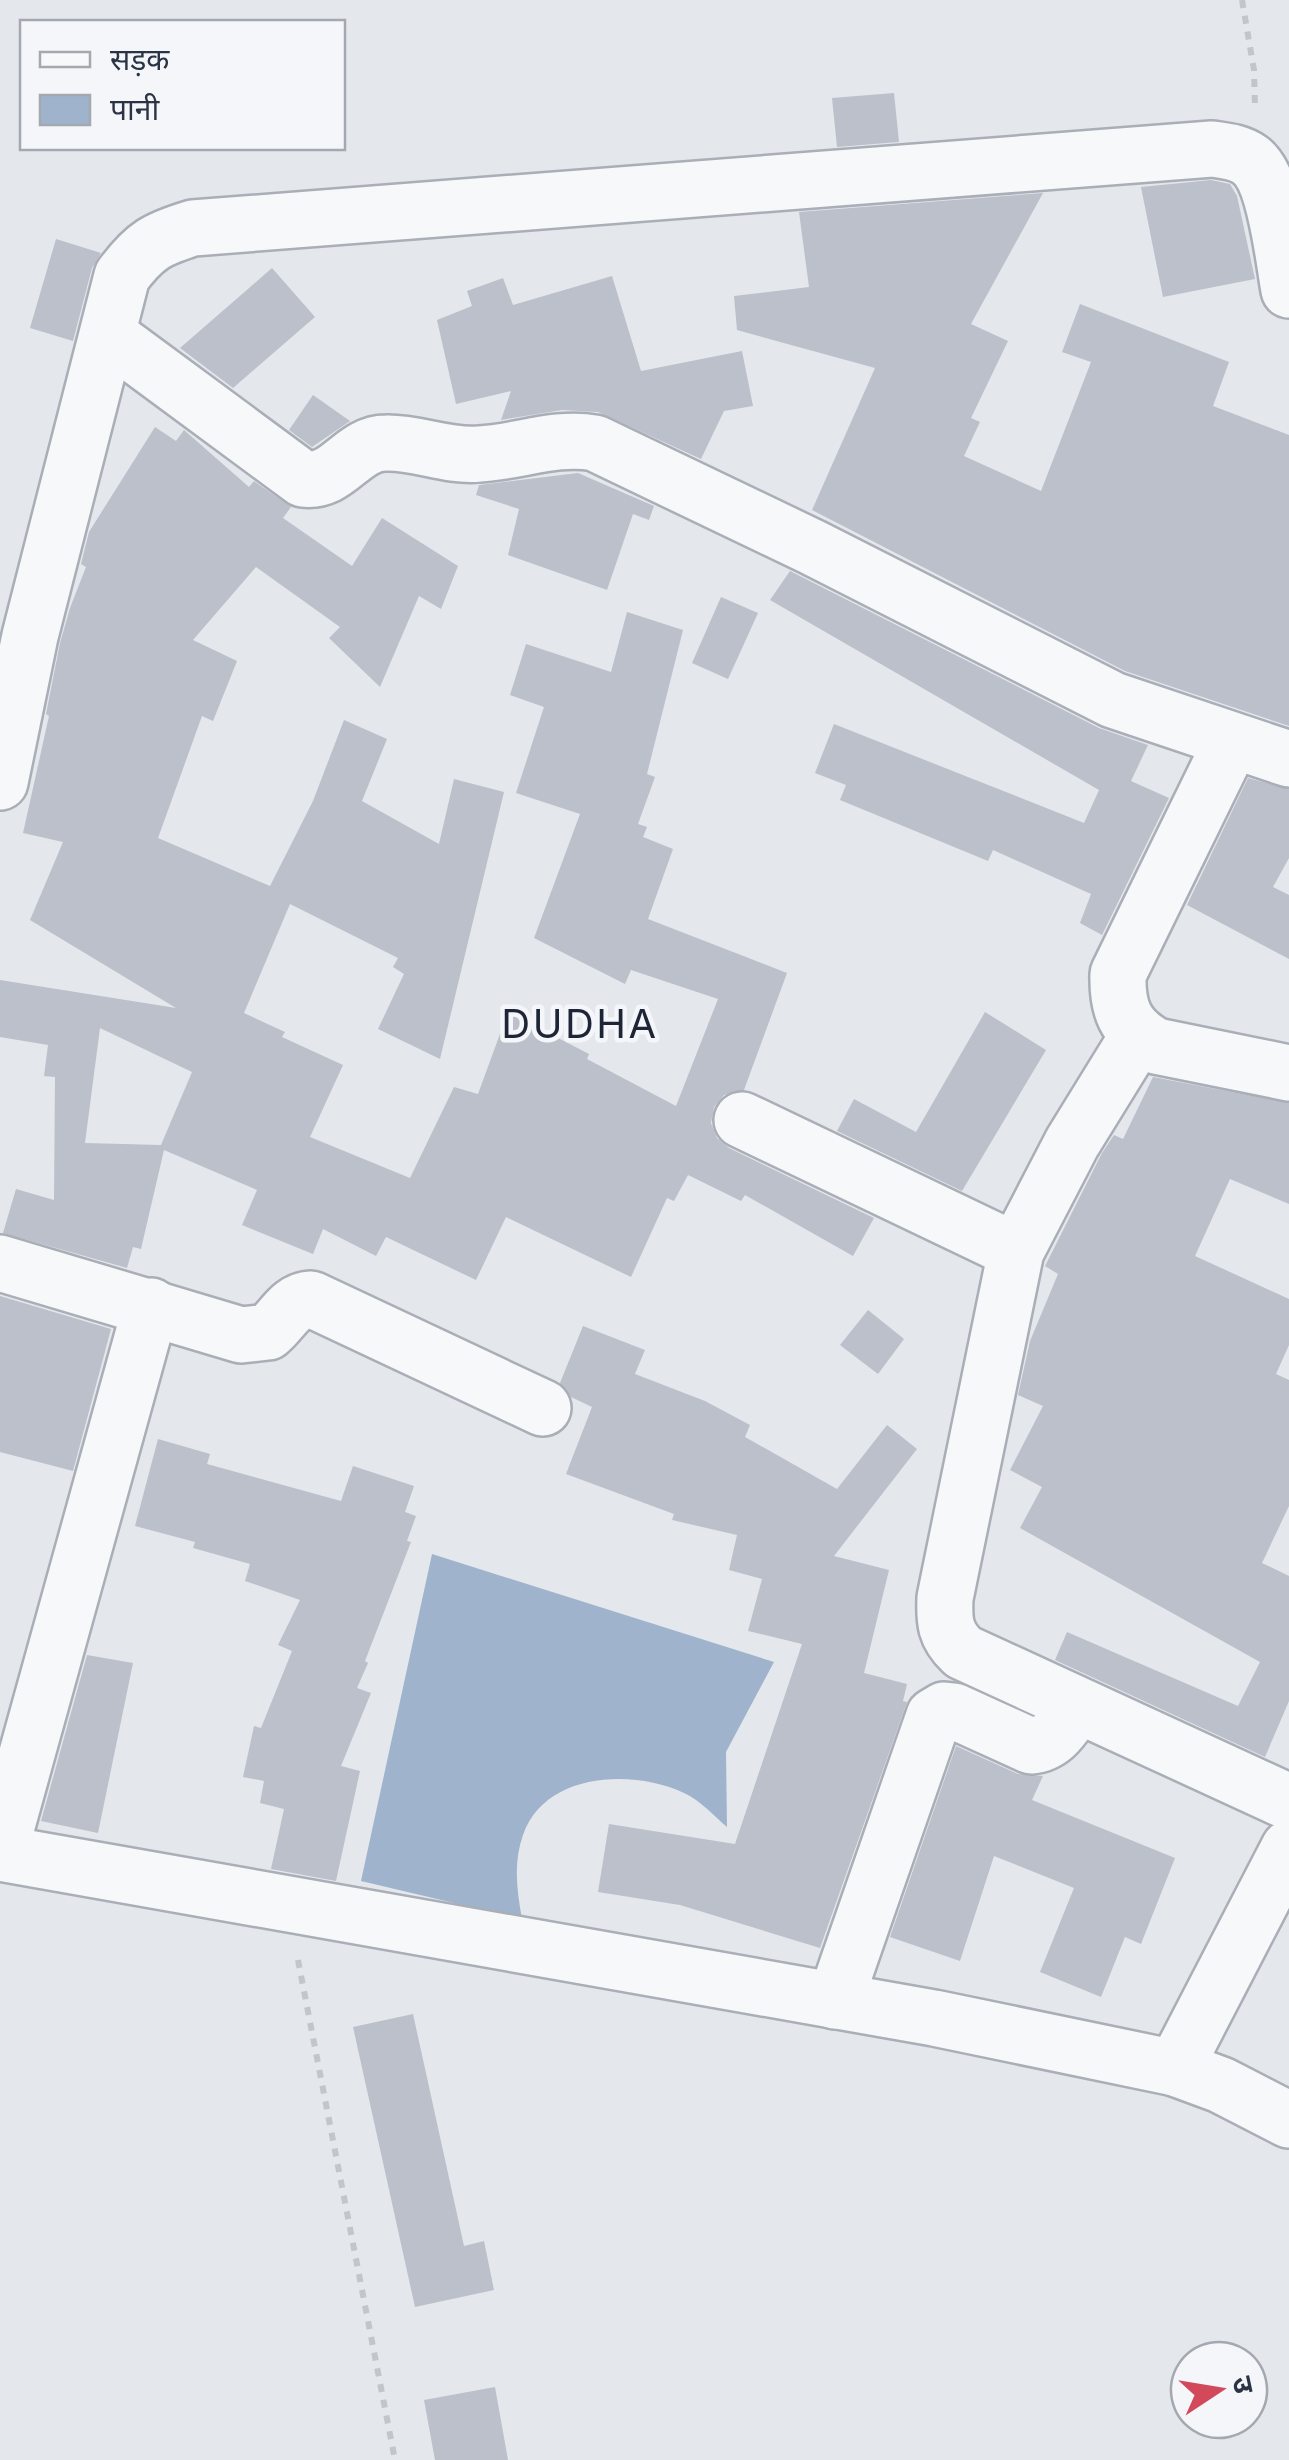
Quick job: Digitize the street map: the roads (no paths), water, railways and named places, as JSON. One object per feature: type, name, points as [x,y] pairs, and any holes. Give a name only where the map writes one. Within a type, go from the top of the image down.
[{"type":"street","points":[[0,782],[30,636],[122,276],[140,252],[158,239],[192,228],[1189,149],[1234,152],[1252,161],[1262,174],[1270,193],[1289,290]]},
{"type":"street","points":[[108,335],[304,479],[316,481],[329,476],[358,451],[386,442],[454,454],[482,454],[552,440],[596,443],[812,547],[1113,700],[1289,758]]},
{"type":"street","points":[[1232,741],[1118,974],[1117,998],[1123,1017],[1138,1036],[1156,1046],[1289,1073]]},
{"type":"street","points":[[1138,1036],[1072,1143],[1016,1251],[945,1598],[944,1622],[950,1640],[963,1652],[1289,1802]]},
{"type":"street","points":[[742,1120],[1016,1251]]},
{"type":"street","points":[[0,1264],[241,1335],[268,1332],[292,1305],[311,1299],[543,1408]]},
{"type":"street","points":[[151,1306],[0,1852],[934,2018],[1175,2068],[1222,2085],[1289,2120]]},
{"type":"street","points":[[834,2001],[934,1716],[944,1710],[954,1711],[1031,1746],[1039,1746],[1055,1738],[1077,1706]]},
{"type":"street","points":[[1175,2068],[1289,1848]]},
{"type":"water","points":[[432,1554],[774,1662],[726,1752],[727,1827],[696,1800],[663,1785],[616,1779],[593,1781],[550,1798],[534,1814],[523,1835],[517,1866],[522,1919],[361,1881]]},
{"type":"district","name":"DUDHA","points":[[580,1024]]}]
